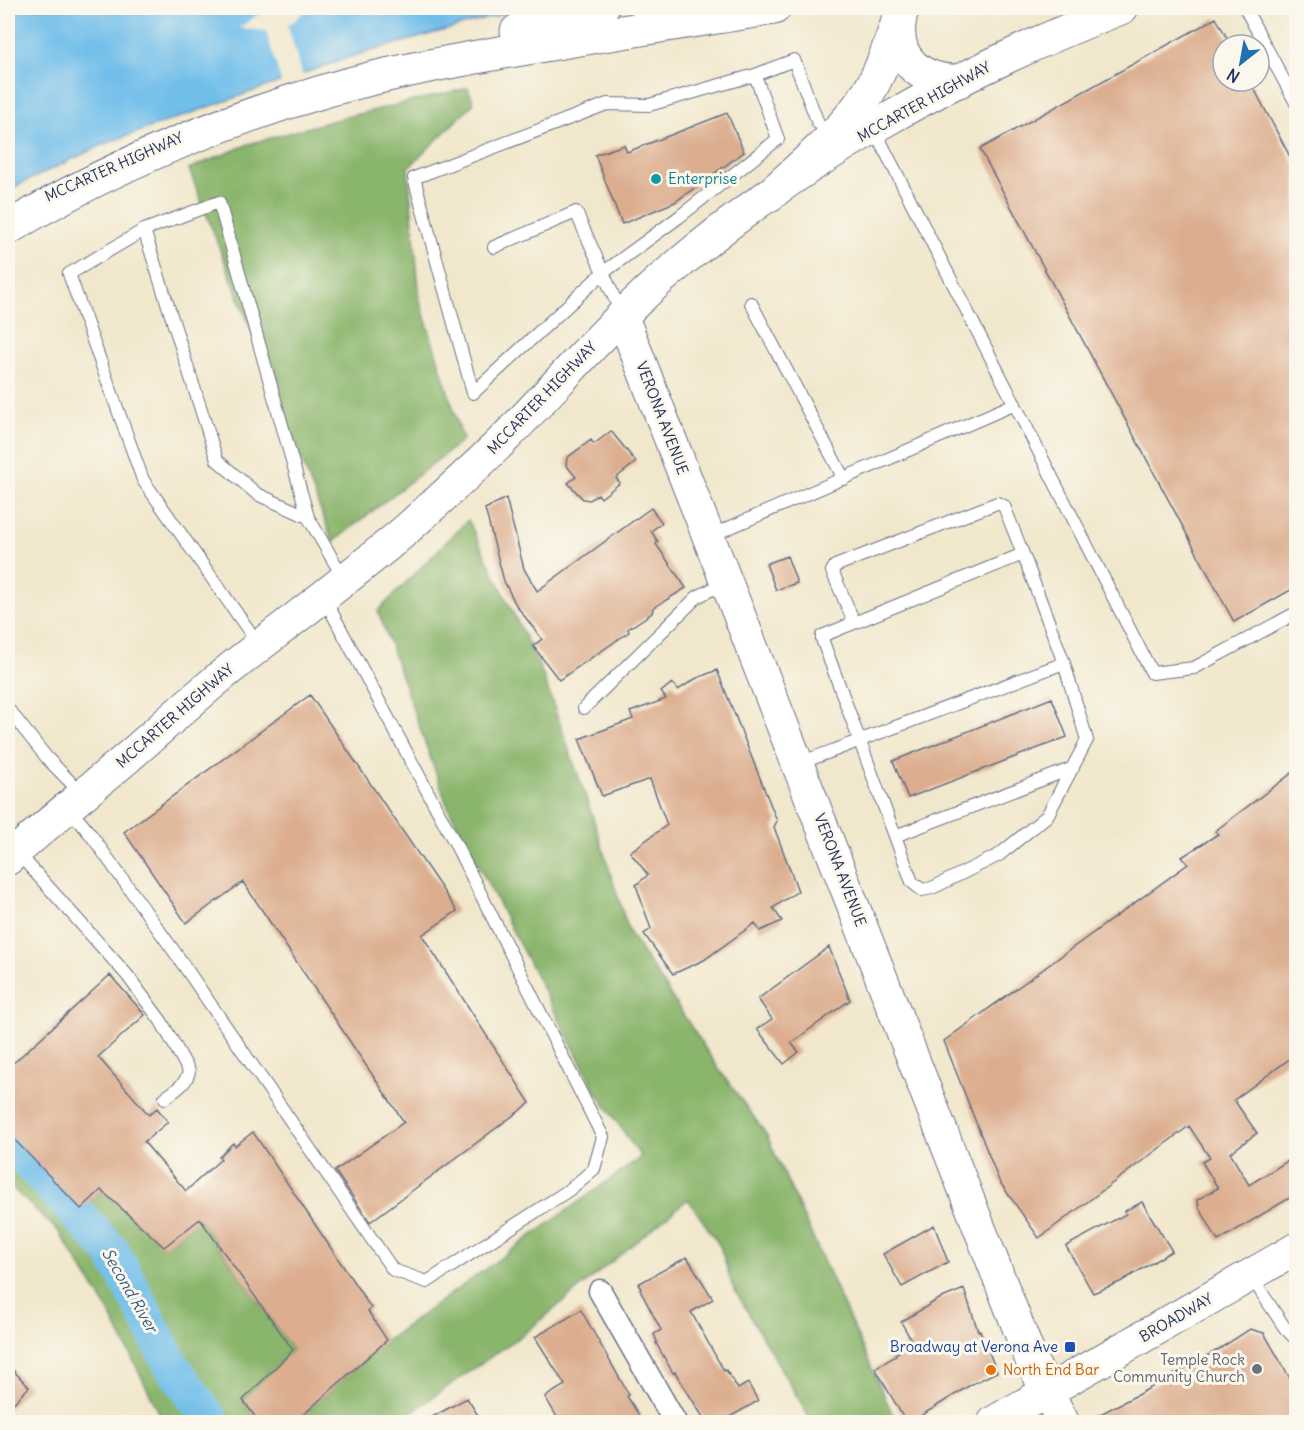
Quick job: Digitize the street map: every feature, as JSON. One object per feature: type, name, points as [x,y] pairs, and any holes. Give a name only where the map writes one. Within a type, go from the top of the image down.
[{"type":"highway","name":"MCCARTER HIGHWAY","points":[[8,214],[132,157],[237,116],[433,54],[602,8]]},
{"type":"highway","points":[[8,228],[83,186],[180,141],[228,122],[330,89],[464,59],[774,8]]},
{"type":"highway","points":[[903,8],[898,37],[903,52],[913,67],[928,77],[942,81],[959,81]]},
{"type":"highway","points":[[769,196],[854,113],[879,71],[903,8]]},
{"type":"street","name":"MCCARTER HIGHWAY","points":[[12,855],[260,646],[334,589],[466,476],[622,316],[659,281],[729,223],[820,160],[873,128],[959,81],[1047,39],[1122,8]]},
{"type":"street","name":"VERONA AVENUE","points":[[622,316],[1032,1362],[1063,1422]]},
{"type":"street","name":"BROADWAY","points":[[995,1422],[1296,1249]]},
{"type":"street","points":[[600,1291],[675,1422]]},
{"type":"lane","points":[[1245,8],[1296,103]]},
{"type":"lane","points":[[755,75],[778,139],[679,217],[604,272],[473,393],[414,178],[608,104],[649,105],[755,75],[794,60],[818,123]]},
{"type":"lane","points":[[873,128],[1152,673],[1194,668],[1296,613]]},
{"type":"lane","points":[[8,709],[47,758],[75,800],[91,835],[176,954],[393,1270],[427,1282],[569,1190],[594,1169],[603,1137],[455,843],[334,589],[308,517],[219,202],[144,230],[69,274],[143,480],[260,646]]},
{"type":"lane","points":[[494,247],[576,212],[622,316]]},
{"type":"lane","points":[[144,230],[217,460],[257,494],[308,517]]},
{"type":"lane","points":[[751,303],[844,478]]},
{"type":"lane","points":[[709,537],[1015,404]]},
{"type":"lane","points":[[854,622],[832,570],[835,566],[997,503],[1004,506],[1023,554],[1064,663],[1087,740],[1047,816],[999,855],[932,888],[922,890],[912,882],[822,639],[824,634],[854,622],[1023,554]]},
{"type":"lane","points":[[584,708],[697,597],[727,582]]},
{"type":"lane","points":[[798,764],[1064,663]]},
{"type":"lane","points":[[895,836],[1073,768]]},
{"type":"lane","points":[[12,855],[127,975],[161,1021],[189,1071],[188,1077],[165,1098]]},
{"type":"lane","points":[[1250,1275],[1285,1328],[1296,1339]]},
{"type":"green space","points":[[468,88],[474,103],[408,168],[420,301],[463,440],[333,542],[189,169],[249,144],[342,118]]},
{"type":"green space","points":[[468,520],[541,670],[593,818],[629,932],[718,1068],[766,1134],[896,1422],[812,1422],[732,1285],[720,1246],[688,1199],[525,1333],[397,1422],[295,1422],[387,1340],[641,1157],[597,1093],[448,807],[378,611]]},
{"type":"green space","points":[[8,1133],[81,1209],[101,1190],[164,1247],[200,1219],[293,1350],[243,1400],[259,1422],[164,1422],[107,1308],[59,1232],[8,1184]]},
{"type":"water","points":[[8,8],[524,8],[353,56],[104,144],[8,190]]},
{"type":"pier","points":[[259,8],[307,9],[293,22],[287,24],[303,77],[282,84],[266,31],[239,28],[260,13]]},
{"type":"building","points":[[1216,18],[1224,33],[1211,33],[1211,93],[1256,93],[1296,168],[1296,587],[1234,622],[980,149]]},
{"type":"building","name":"Enterprise","points":[[727,113],[744,152],[675,202],[622,224],[595,155],[624,145],[627,152]]},
{"type":"building","points":[[611,431],[636,462],[616,478],[620,483],[601,498],[598,494],[590,500],[583,499],[568,483],[576,477],[566,465],[567,458],[591,440],[594,444]]},
{"type":"building","points":[[506,498],[524,569],[537,591],[651,508],[662,523],[651,531],[658,542],[656,544],[686,588],[653,608],[652,613],[628,629],[629,632],[559,680],[533,646],[542,639],[516,605],[504,581],[485,509]]},
{"type":"building","points":[[787,556],[797,583],[776,590],[766,564]]},
{"type":"building","points":[[717,670],[777,821],[774,827],[798,891],[773,908],[782,921],[760,931],[755,923],[704,960],[673,974],[644,934],[651,929],[636,885],[648,875],[630,852],[667,825],[650,779],[602,796],[579,739],[633,719],[630,712],[666,699],[661,692],[672,683],[678,690],[695,679]]},
{"type":"building","points":[[310,695],[457,911],[422,935],[530,1103],[370,1222],[335,1171],[404,1122],[243,882],[186,923],[124,832]]},
{"type":"building","points":[[1052,698],[1067,737],[908,798],[893,761]]},
{"type":"building","points":[[1296,770],[1296,1054],[1234,1100],[1257,1133],[1230,1153],[1249,1185],[1289,1160],[1296,1173],[1296,1194],[1218,1241],[1197,1200],[1218,1188],[1202,1162],[1210,1158],[1189,1126],[1039,1238],[999,1181],[944,1041],[1188,864],[1182,857],[1218,834],[1215,831]]},
{"type":"building","points":[[829,947],[850,1000],[791,1043],[799,1052],[784,1064],[757,1029],[772,1019],[758,999]]},
{"type":"building","points":[[110,975],[145,1015],[98,1057],[149,1115],[157,1108],[168,1122],[144,1142],[186,1191],[221,1159],[219,1157],[233,1143],[235,1146],[253,1132],[371,1308],[368,1311],[387,1340],[295,1422],[259,1422],[243,1400],[293,1350],[200,1219],[164,1247],[101,1190],[81,1209],[8,1133],[8,1068]]},
{"type":"building","points":[[1142,1202],[1172,1251],[1120,1282],[1093,1293],[1066,1246],[1126,1214],[1125,1211]]},
{"type":"building","points":[[934,1225],[948,1262],[902,1287],[883,1254]]},
{"type":"building","points":[[687,1257],[713,1299],[691,1312],[724,1371],[726,1370],[738,1389],[748,1383],[758,1401],[721,1422],[706,1422],[675,1372],[673,1373],[656,1343],[654,1334],[661,1330],[638,1284]]},
{"type":"building","points":[[964,1289],[978,1331],[980,1331],[997,1372],[972,1384],[911,1422],[906,1422],[875,1368],[913,1343],[901,1322],[937,1300]]},
{"type":"building","points":[[581,1310],[643,1422],[560,1422],[545,1397],[565,1385],[535,1337]]},
{"type":"building","points":[[1250,1329],[1264,1333],[1296,1389],[1296,1422],[1085,1422],[1216,1351]]},
{"type":"building","points":[[8,1365],[29,1387],[8,1409]]},
{"type":"building","points":[[467,1398],[482,1422],[423,1422]]},
{"type":"waterway","name":"Second River","points":[[8,1144],[21,1154],[113,1253],[172,1366],[212,1422]]},
{"type":"place","name":"Enterprise","points":[[656,179]]},
{"type":"place","name":"Broadway at Verona Ave","points":[[1070,1347]]},
{"type":"place","name":"Temple Rock Community Church","points":[[1257,1369]]},
{"type":"place","name":"North End Bar","points":[[991,1370]]}]
